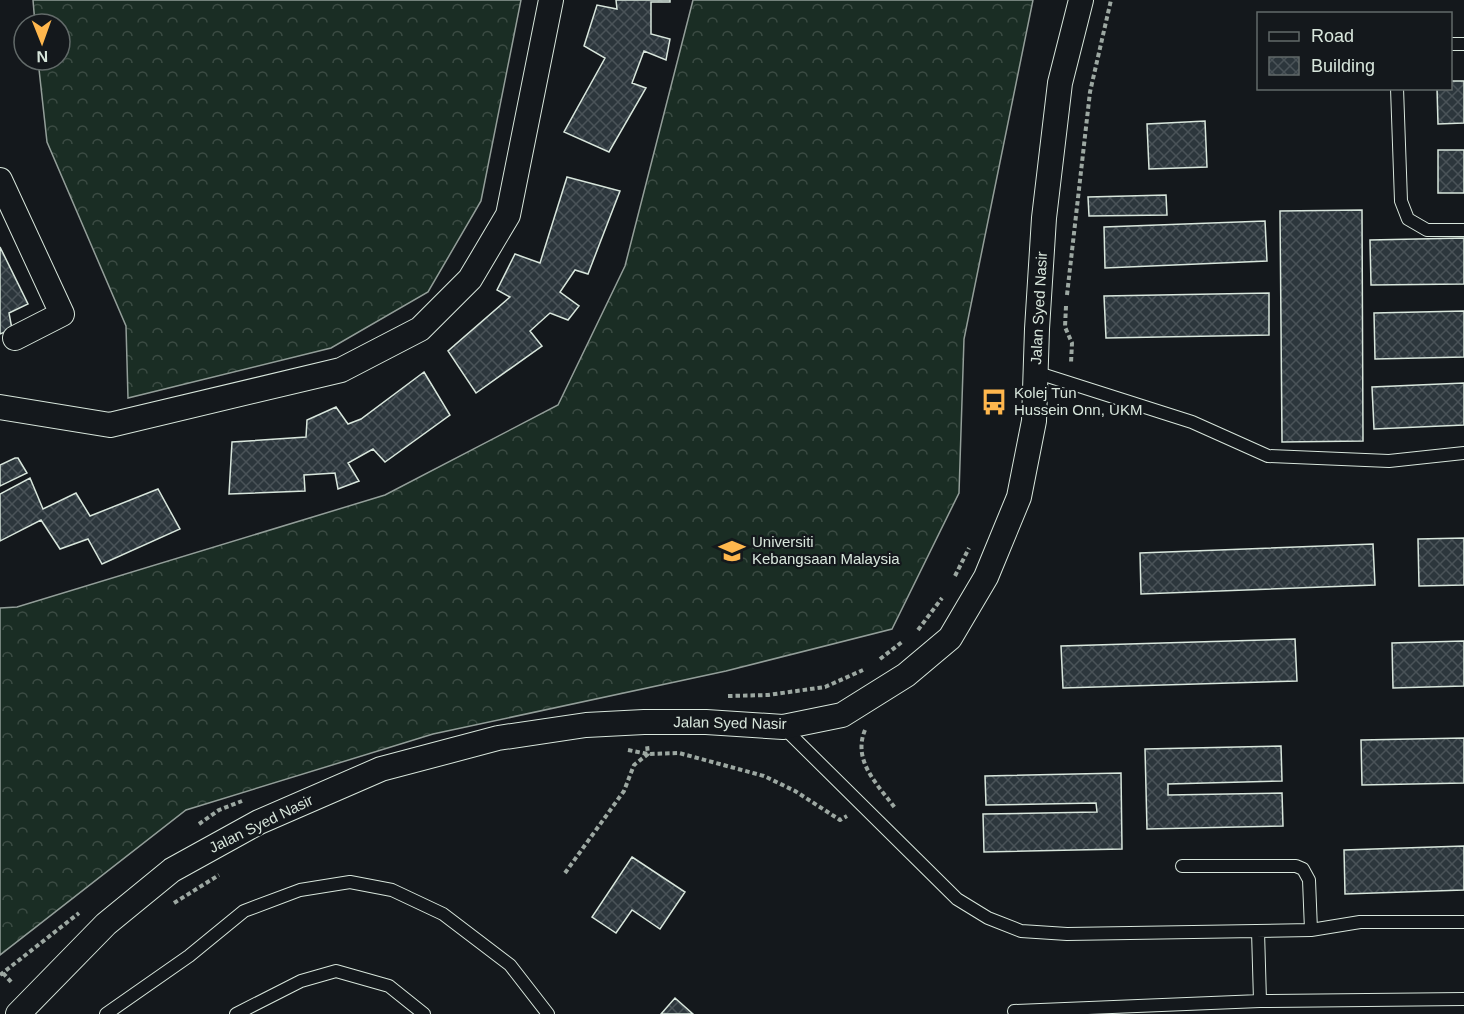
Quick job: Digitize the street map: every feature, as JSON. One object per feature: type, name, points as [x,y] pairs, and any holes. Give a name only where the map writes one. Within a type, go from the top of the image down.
[{"type":"street","points":[[0,407],[110,425],[341,370],[420,329],[471,279],[508,215],[551,0]]},
{"type":"street","name":"Jalan Syed Nasir","points":[[24,1008],[106,924],[172,870],[259,822],[381,769],[498,738],[586,725],[706,722],[783,727],[842,716],[906,675],[950,638],[986,578],[1019,497],[1034,421],[1044,218],[1060,83],[1081,0]]},
{"type":"street","points":[[0,180],[62,314],[15,338]]},
{"type":"lane","points":[[1398,90],[1401,201],[1408,219],[1427,230],[1464,230]]},
{"type":"lane","points":[[1035,372],[1192,422],[1268,456],[1389,461],[1464,453]]},
{"type":"lane","points":[[783,727],[957,899],[988,918],[1021,931],[1067,934],[1311,930],[1360,922],[1464,922]]},
{"type":"lane","points":[[1182,866],[1296,866],[1303,869],[1310,880],[1311,930]]},
{"type":"lane","points":[[106,1014],[189,956],[244,911],[300,890],[350,882],[392,890],[443,914],[510,965],[548,1014]]},
{"type":"lane","points":[[1258,931],[1260,1000]]},
{"type":"lane","points":[[236,1014],[301,981],[336,971],[389,986],[424,1014]]},
{"type":"lane","points":[[1014,1011],[1260,1000],[1464,999]]},
{"type":"path","points":[[1070,383],[1072,343],[1065,327],[1069,271],[1090,92],[1111,0]]},
{"type":"path","points":[[954,579],[972,540]]},
{"type":"path","points":[[916,632],[943,597]]},
{"type":"path","points":[[879,660],[907,639]]},
{"type":"path","points":[[723,696],[768,695],[825,687],[869,667]]},
{"type":"path","points":[[866,727],[861,750],[864,766],[897,811]]},
{"type":"path","points":[[619,747],[648,754],[679,753],[764,776],[795,791],[840,820],[883,792]]},
{"type":"path","points":[[565,873],[624,791],[634,765]]},
{"type":"path","points":[[190,830],[219,810],[251,797]]},
{"type":"path","points":[[171,905],[227,871]]},
{"type":"path","points":[[24,1008],[1,974],[88,906]]},
{"type":"green space","points":[[33,0],[521,0],[481,201],[428,292],[331,348],[128,398],[126,326],[47,142],[39,72],[72,72],[72,12],[34,12]]},
{"type":"green space","points":[[693,0],[1033,0],[964,339],[959,493],[892,629],[726,671],[433,734],[186,810],[0,955],[0,608],[17,607],[385,495],[558,405],[625,266]]},
{"type":"building","points":[[616,0],[670,0],[670,2],[651,2],[651,34],[670,39],[666,60],[644,51],[632,83],[646,88],[609,152],[564,132],[605,58],[584,46],[597,5],[617,9]]},
{"type":"building","points":[[1452,81],[1464,81],[1464,123],[1438,124],[1437,90],[1452,90]]},
{"type":"building","points":[[1205,121],[1207,167],[1149,169],[1147,124]]},
{"type":"building","points":[[1438,150],[1464,150],[1464,193],[1438,193]]},
{"type":"building","points":[[567,177],[620,191],[588,274],[575,270],[560,292],[579,306],[568,320],[550,313],[530,331],[542,346],[476,393],[448,351],[510,297],[497,290],[515,254],[540,263]]},
{"type":"building","points":[[1166,195],[1167,215],[1089,216],[1088,197]]},
{"type":"building","points":[[1362,210],[1363,441],[1282,442],[1280,211]]},
{"type":"building","points":[[1265,221],[1267,261],[1105,268],[1104,227]]},
{"type":"building","points":[[1464,238],[1464,284],[1371,285],[1370,240]]},
{"type":"building","points":[[0,247],[28,304],[9,313],[12,329],[0,334]]},
{"type":"building","points":[[1269,293],[1269,335],[1106,338],[1104,296]]},
{"type":"building","points":[[1464,311],[1464,357],[1375,359],[1374,313]]},
{"type":"building","points":[[424,372],[450,415],[385,462],[373,449],[348,463],[359,481],[338,489],[335,473],[304,475],[305,491],[229,494],[232,442],[306,437],[307,420],[336,407],[348,424],[361,419]]},
{"type":"building","points":[[1464,383],[1464,425],[1374,429],[1372,387]]},
{"type":"building","points":[[18,458],[27,473],[0,486],[0,465]]},
{"type":"building","points":[[30,478],[43,509],[76,493],[90,516],[158,489],[180,529],[102,564],[88,539],[60,549],[41,520],[0,541],[0,494]]},
{"type":"building","points":[[1464,538],[1464,585],[1419,586],[1418,539]]},
{"type":"building","points":[[1373,544],[1375,585],[1141,594],[1140,553]]},
{"type":"building","points":[[1295,639],[1297,681],[1063,688],[1061,646]]},
{"type":"building","points":[[1464,641],[1464,686],[1393,688],[1392,643]]},
{"type":"building","points":[[1464,738],[1464,783],[1362,785],[1361,740]]},
{"type":"building","points":[[1281,746],[1282,781],[1168,784],[1168,795],[1282,793],[1283,826],[1147,829],[1145,749]]},
{"type":"building","points":[[1121,773],[1122,849],[984,852],[983,814],[1097,812],[1096,803],[986,805],[985,776]]},
{"type":"building","points":[[1464,846],[1464,890],[1345,894],[1344,850]]},
{"type":"building","points":[[632,857],[685,892],[660,929],[632,910],[616,933],[592,917]]},
{"type":"building","points":[[675,998],[693,1014],[661,1014]]},
{"type":"place","name":"Kolej Tun Hussein Onn, UKM","points":[[994,402]]},
{"type":"place","name":"Universiti Kebangsaan Malaysia","points":[[732,551]]}]
